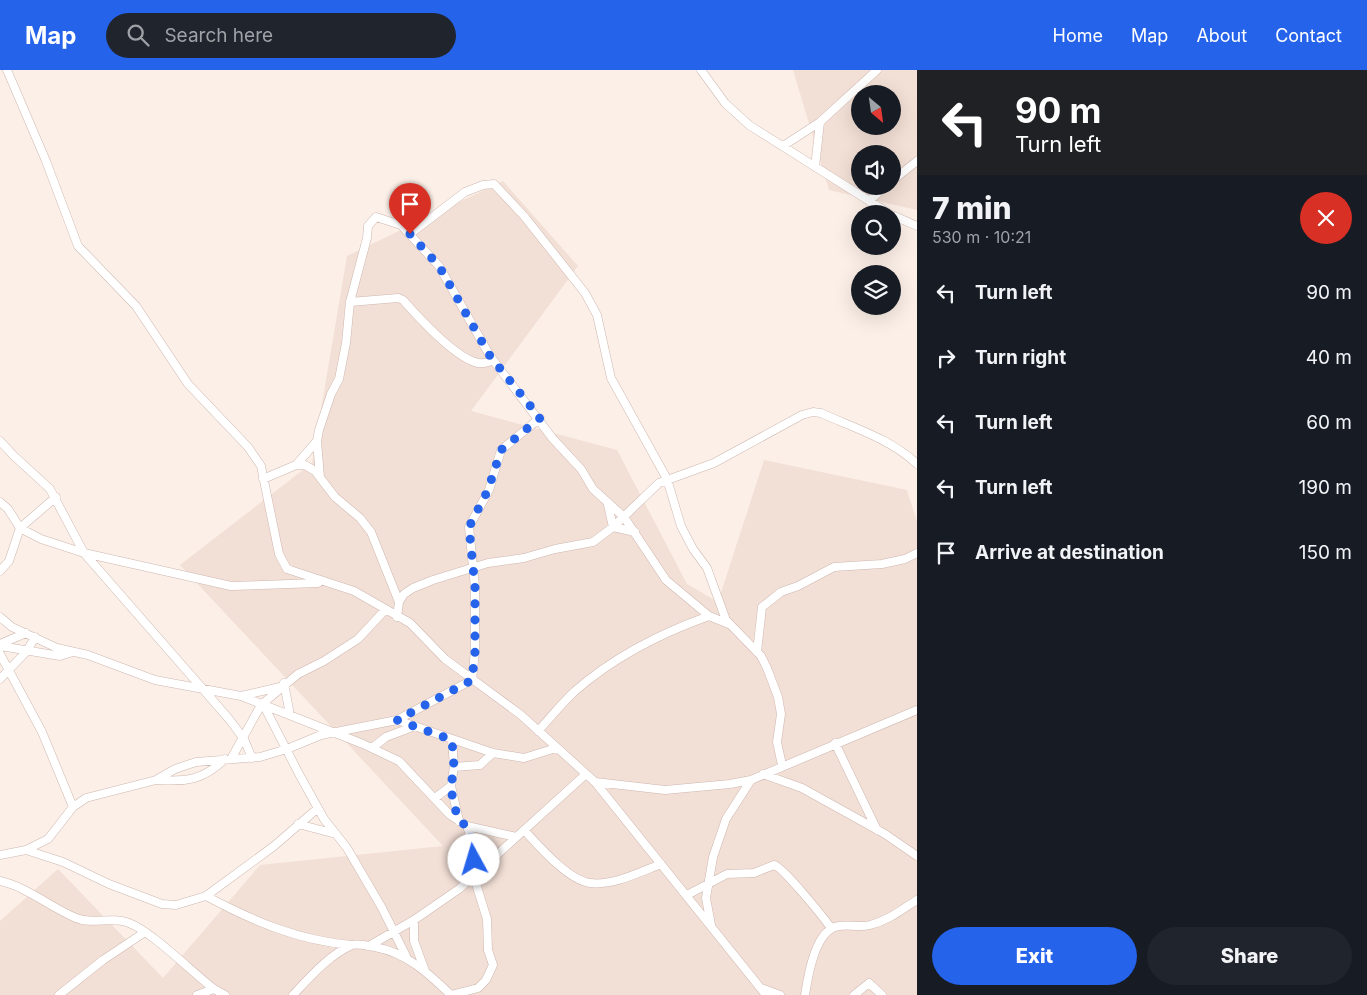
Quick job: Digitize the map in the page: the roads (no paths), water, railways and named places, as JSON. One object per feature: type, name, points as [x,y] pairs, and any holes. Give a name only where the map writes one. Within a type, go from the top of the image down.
[{"type":"street","points":[[7,70],[46,161],[78,246],[136,306],[188,384],[248,447],[261,466],[279,554],[287,569],[354,591],[384,610],[410,623],[445,659],[538,731],[595,782],[766,995]]},
{"type":"street","points":[[701,70],[725,103],[749,125],[876,205]]},
{"type":"street","points":[[783,146],[820,122],[877,70]]},
{"type":"street","points":[[815,167],[820,122]]},
{"type":"street","points":[[901,174],[917,161]]},
{"type":"street","points":[[410,234],[465,192],[483,185],[494,184],[524,216],[585,293],[600,321],[602,344],[611,378],[668,479],[681,526],[706,568],[730,625]]},
{"type":"street","points":[[869,201],[876,195]]},
{"type":"street","points":[[320,477],[317,440],[331,394],[338,379],[346,343],[350,302],[367,238],[368,226],[373,219],[383,217],[401,225],[439,266],[493,360],[540,418],[553,439],[581,469],[593,489],[608,505],[624,517],[666,580],[712,617],[738,631],[757,652],[767,668],[778,697],[781,714],[777,742],[782,765]]},
{"type":"street","points":[[901,219],[917,226]]},
{"type":"street","points":[[350,302],[398,298],[403,300],[433,333],[468,359],[480,364],[493,360]]},
{"type":"street","points":[[397,617],[399,602],[404,594],[413,588],[488,563],[524,558],[555,549],[593,542],[613,527],[659,483],[708,465],[802,415],[813,412],[821,413],[891,444],[917,464]]},
{"type":"street","points":[[472,680],[476,623],[469,527],[488,490],[501,450],[540,418]]},
{"type":"street","points":[[296,465],[317,440]]},
{"type":"street","points":[[0,441],[13,455],[35,473],[56,496],[84,554],[203,689],[244,739],[252,758]]},
{"type":"street","points":[[263,478],[296,465],[304,465],[315,471],[334,496],[360,518],[371,532],[399,602]]},
{"type":"street","points":[[0,571],[9,561],[20,528],[56,496]]},
{"type":"street","points":[[0,502],[8,509],[20,528],[41,539],[84,554],[231,586],[327,583]]},
{"type":"street","points":[[608,505],[613,527]]},
{"type":"street","points":[[613,527],[635,532]]},
{"type":"street","points":[[757,652],[762,607],[781,592],[798,586],[834,567],[882,564],[904,559],[917,553]]},
{"type":"street","points":[[241,696],[282,685],[345,649],[358,639],[384,610]]},
{"type":"street","points":[[538,731],[575,692],[615,661],[674,628],[712,617],[723,611]]},
{"type":"street","points":[[0,617],[12,627],[57,648],[75,652],[155,680],[241,696],[363,744],[399,761],[459,821],[467,826],[516,837]]},
{"type":"street","points":[[738,631],[758,635]]},
{"type":"street","points":[[0,645],[26,633]]},
{"type":"street","points":[[0,679],[27,651],[35,638]]},
{"type":"street","points":[[0,645],[60,656],[75,652]]},
{"type":"street","points":[[0,654],[42,732],[73,807]]},
{"type":"street","points":[[156,780],[175,769],[196,762],[252,758],[287,750],[321,735],[397,720],[472,680]]},
{"type":"street","points":[[0,855],[26,850],[48,839],[73,807],[86,798],[156,780],[198,779],[211,772],[228,759],[244,739],[246,729],[282,685]]},
{"type":"street","points":[[282,685],[290,715]]},
{"type":"street","points":[[263,706],[318,808],[352,857],[406,956]]},
{"type":"street","points":[[595,782],[665,790],[730,784],[751,780],[782,765],[917,710]]},
{"type":"street","points":[[397,720],[493,753],[524,758],[556,748]]},
{"type":"street","points":[[372,748],[386,737],[415,726]]},
{"type":"street","points":[[363,744],[365,727]]},
{"type":"street","points":[[452,740],[454,767],[451,786],[459,821]]},
{"type":"street","points":[[835,743],[877,830]]},
{"type":"street","points":[[454,767],[480,765],[493,753]]},
{"type":"street","points":[[369,946],[414,920],[459,889],[473,874],[586,774]]},
{"type":"street","points":[[763,774],[802,788],[877,830],[917,856]]},
{"type":"street","points":[[711,925],[706,898],[720,834],[751,780]]},
{"type":"street","points":[[435,798],[451,786]]},
{"type":"street","points":[[26,850],[63,862],[109,884],[162,904],[176,905],[206,896],[318,808]]},
{"type":"street","points":[[298,824],[336,834]]},
{"type":"street","points":[[206,896],[247,918],[279,930],[324,943],[369,946],[406,956],[451,995],[478,988],[492,970],[493,965],[488,946],[489,928],[473,874],[473,844],[467,826]]},
{"type":"street","points":[[524,830],[547,854],[581,881],[592,884],[610,882],[661,864]]},
{"type":"street","points":[[687,895],[727,874],[754,873],[770,866],[778,866],[818,909],[831,928]]},
{"type":"street","points":[[0,881],[12,884],[60,911],[81,920],[117,919],[131,923],[214,990],[225,995]]},
{"type":"street","points":[[805,995],[811,965],[820,942],[831,928],[840,925],[860,927],[870,925],[894,917],[917,900]]},
{"type":"street","points":[[414,920],[414,941],[425,971]]},
{"type":"street","points":[[60,995],[103,960],[144,932]]},
{"type":"street","points":[[293,995],[335,956],[352,945]]},
{"type":"street","points":[[854,995],[869,983],[882,995]]},
{"type":"street","points":[[760,987],[780,995]]},
{"type":"street","points":[[197,995],[214,990]]}]
